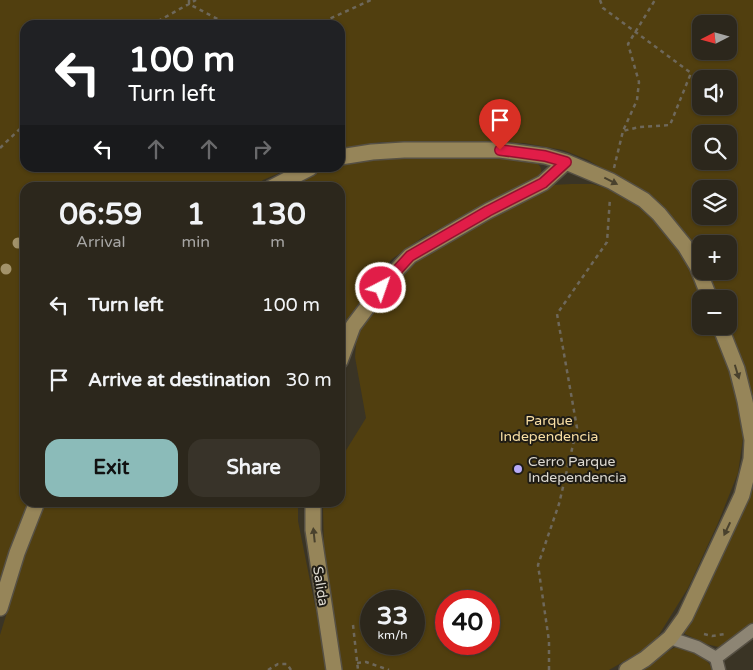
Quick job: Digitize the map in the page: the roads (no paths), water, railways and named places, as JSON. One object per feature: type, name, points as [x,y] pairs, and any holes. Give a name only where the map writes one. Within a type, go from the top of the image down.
[{"type":"street","points":[[345,156],[404,150],[500,150],[545,156],[566,162],[611,181],[644,200],[659,214],[685,246],[697,266],[706,290]]},
{"type":"street","points":[[345,348],[353,326],[390,277],[410,256],[488,211],[543,183],[566,162]]},
{"type":"street","points":[[283,182],[302,172]]},
{"type":"street","points":[[627,670],[645,659],[670,638],[685,616],[742,496],[751,459],[752,440],[737,369],[724,335]]},
{"type":"street","points":[[0,608],[16,553],[35,507]]},
{"type":"street","name":"Salida","points":[[313,507],[313,530],[334,670]]},
{"type":"street","points":[[670,638],[697,647],[718,664],[753,630]]},
{"type":"place","name":"Cerro Parque Independencia","points":[[518,469]]},
{"type":"park label","name":"Parque Independencia","points":[[549,428]]}]
